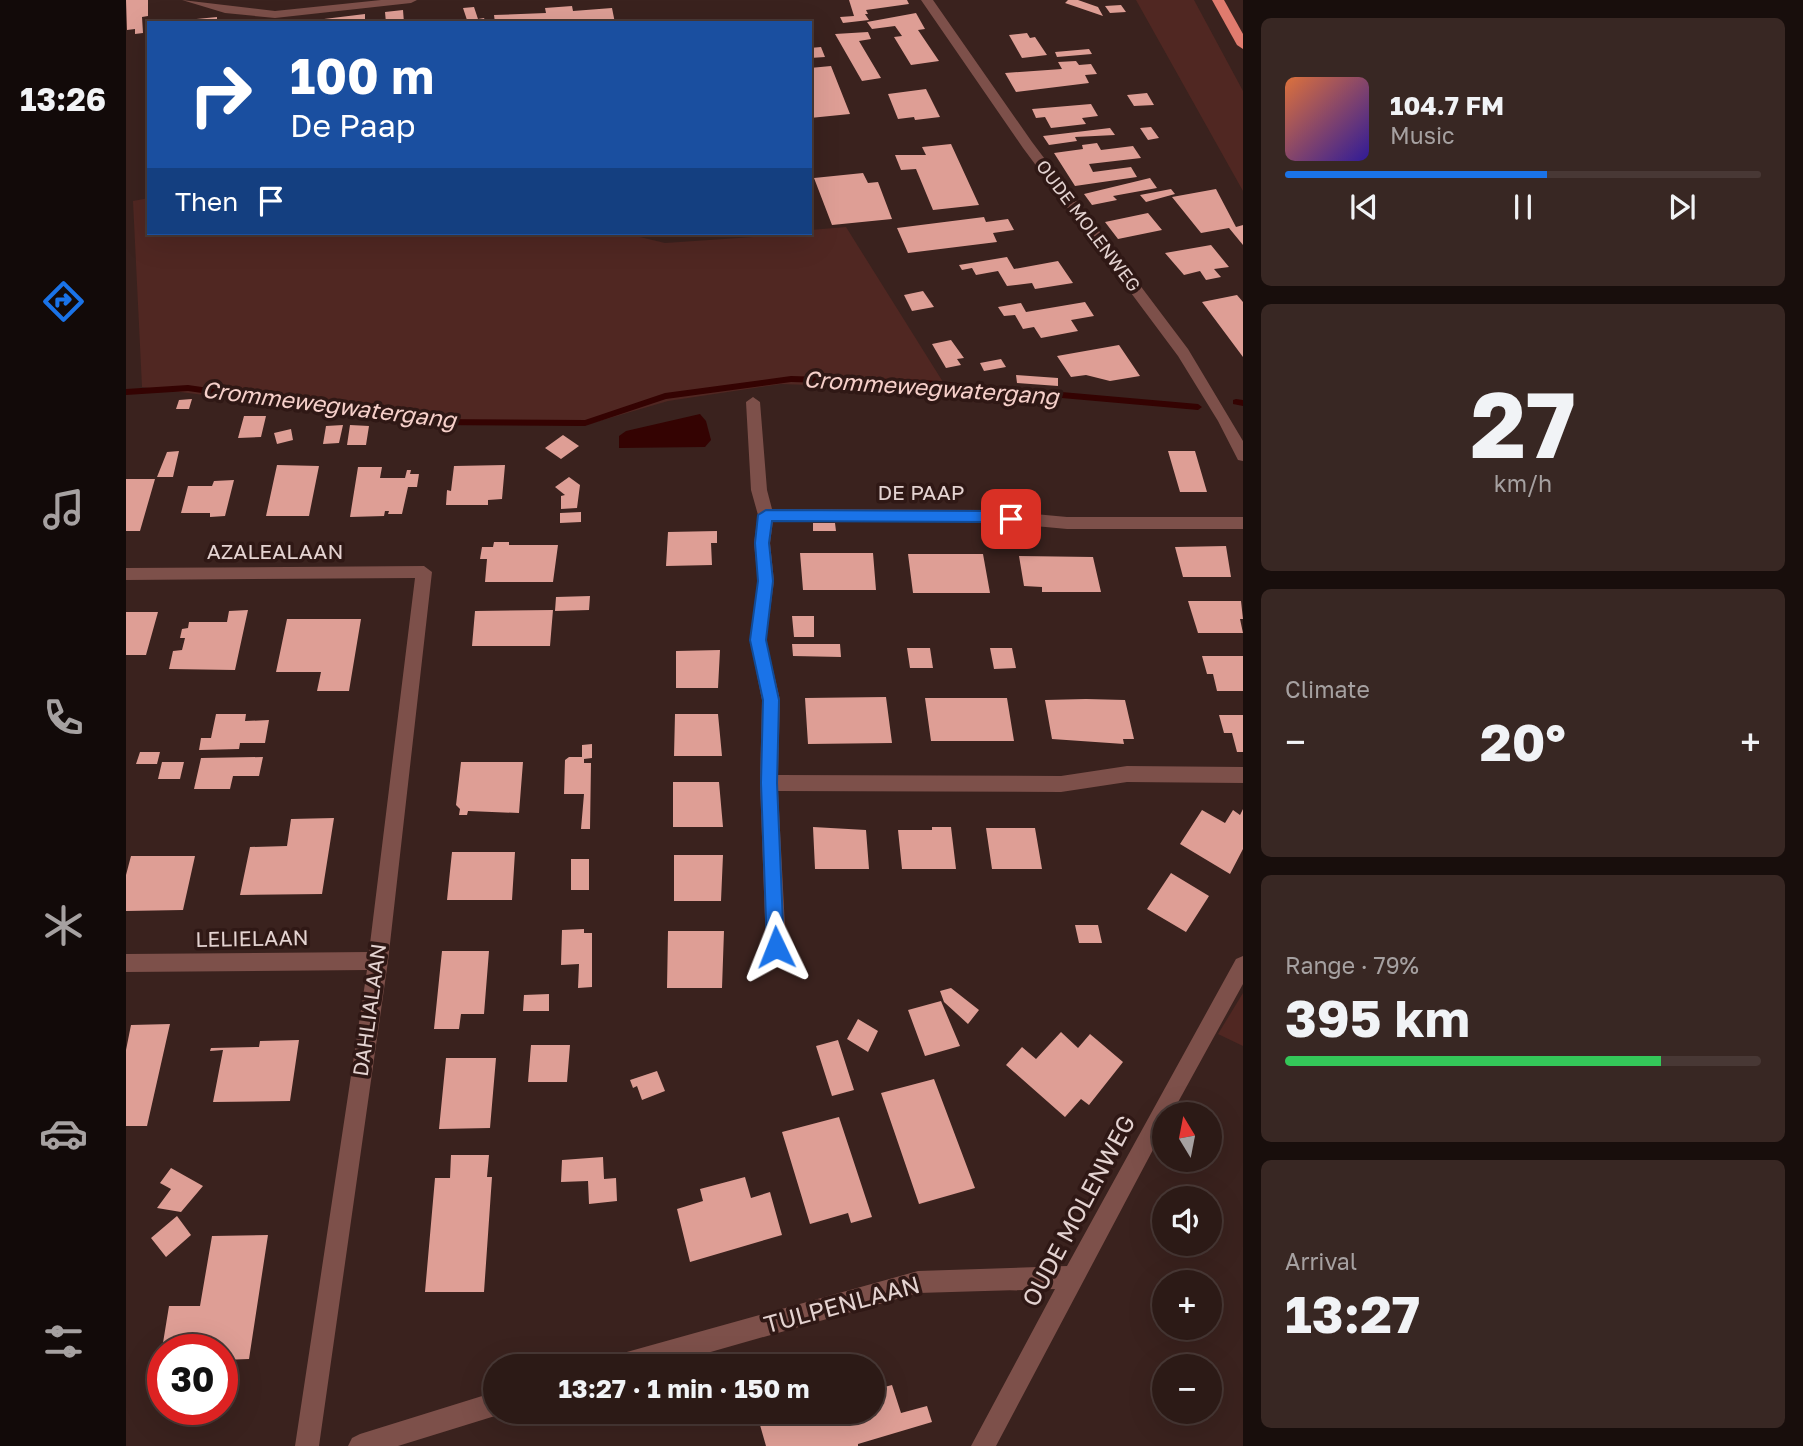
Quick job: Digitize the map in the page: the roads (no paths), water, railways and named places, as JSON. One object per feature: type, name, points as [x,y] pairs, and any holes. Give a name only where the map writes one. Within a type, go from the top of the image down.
[{"type":"highway","points":[[1218,0],[1243,45]]},
{"type":"street","points":[[188,0],[230,11],[260,14],[411,0]]},
{"type":"street","name":"OUDE MOLENWEG","points":[[927,0],[1041,164],[1168,333],[1223,413],[1243,456]]},
{"type":"street","points":[[753,402],[759,490],[766,515],[762,543],[766,581],[758,640],[771,700],[769,783],[776,947]]},
{"type":"street","name":"DE PAAP","points":[[766,515],[991,516],[1067,523],[1243,523]]},
{"type":"street","name":"AZALEALAAN","points":[[126,574],[424,572]]},
{"type":"street","name":"DAHLIALAAN","points":[[307,1446],[378,961],[424,572]]},
{"type":"street","points":[[769,783],[1061,784],[1127,774],[1243,775]]},
{"type":"street","name":"LELIELAAN","points":[[126,963],[378,961]]},
{"type":"street","name":"OUDE MOLENWEG","points":[[983,1446],[1243,965]]},
{"type":"street","name":"TULPENLAAN","points":[[662,1354],[918,1282],[1074,1277]]},
{"type":"street","points":[[360,1446],[483,1408]]},
{"type":"waterway","name":"Crommewegwatergang","points":[[126,392],[188,388],[428,422],[585,423],[665,396],[791,379],[924,383],[1198,407]]},
{"type":"waterway","name":"Crommewegwatergang","points":[[1236,402],[1243,403]]}]
